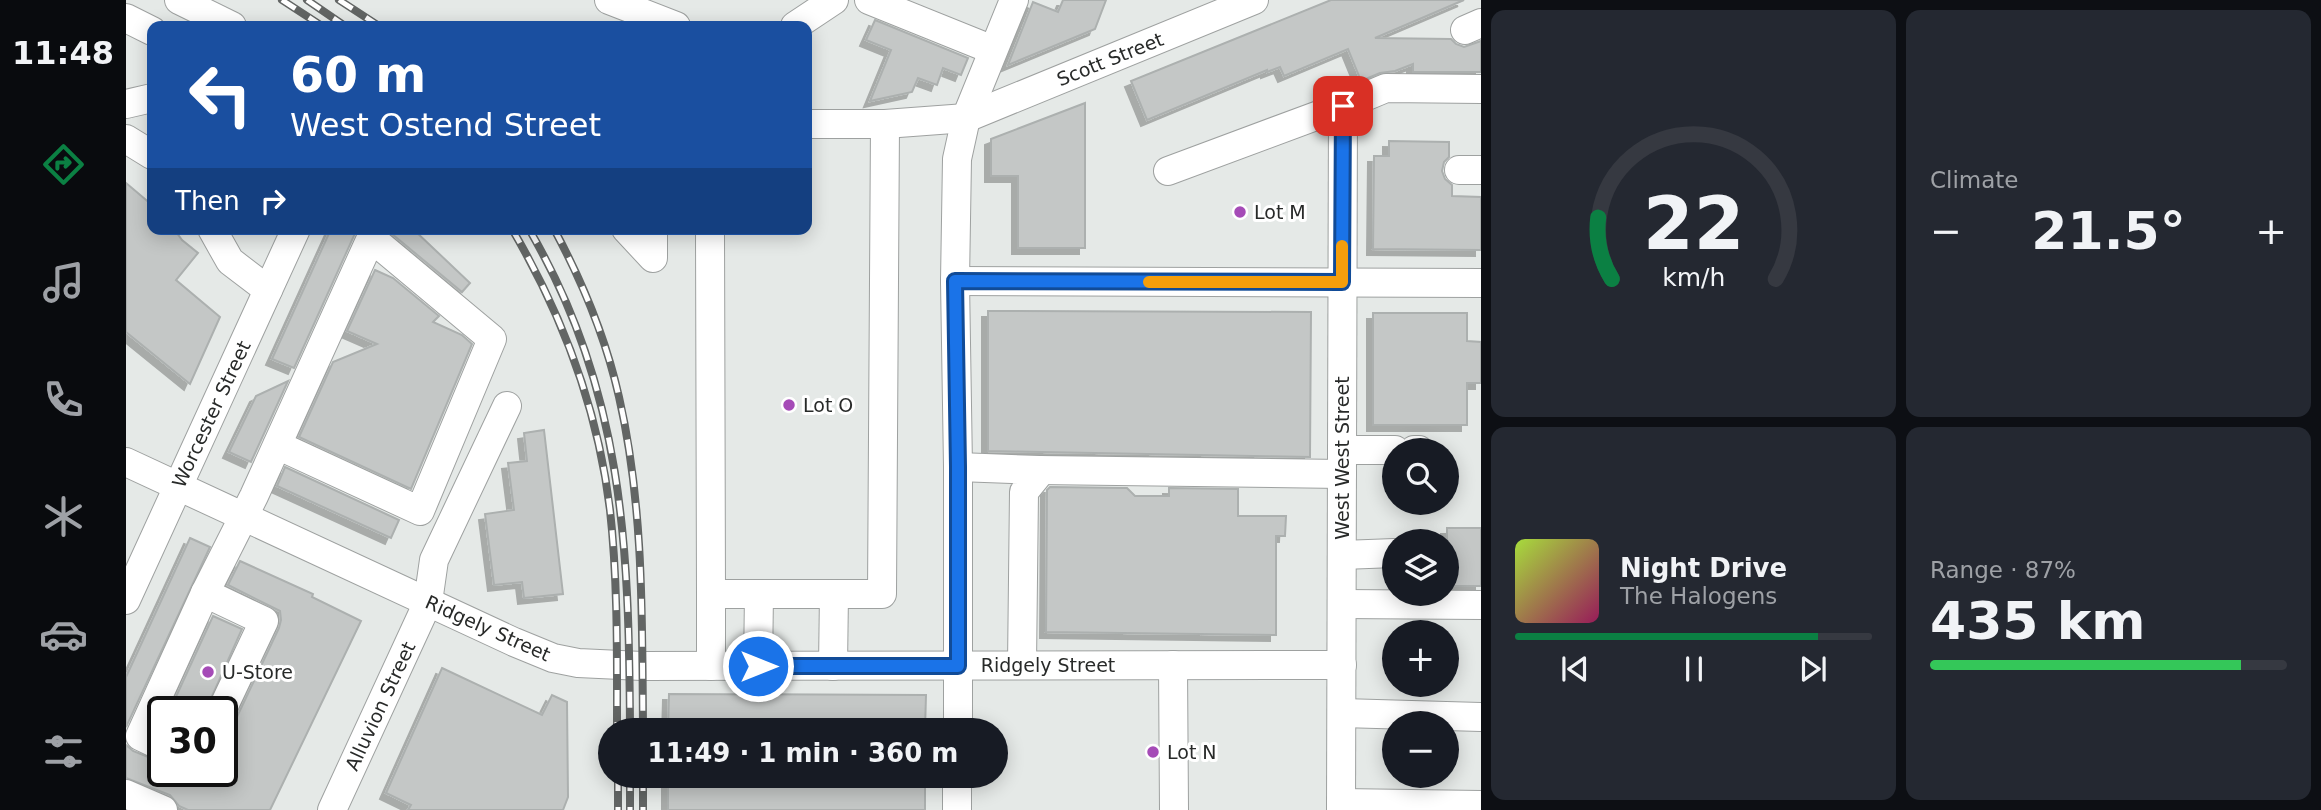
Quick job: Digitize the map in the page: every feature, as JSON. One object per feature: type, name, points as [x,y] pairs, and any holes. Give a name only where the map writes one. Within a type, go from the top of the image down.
[{"type":"street","points":[[179,0],[222,21]]},
{"type":"street","points":[[609,0],[663,21]]},
{"type":"street","points":[[802,21],[834,0]]},
{"type":"street","points":[[869,0],[993,50]]},
{"type":"street","points":[[957,718],[957,159],[965,118],[1014,0]]},
{"type":"street","name":"Scott Street","points":[[812,124],[886,124],[965,118],[1254,0]]},
{"type":"street","points":[[126,18],[147,28]]},
{"type":"street","points":[[1168,171],[1385,88],[1481,89]]},
{"type":"street","points":[[126,104],[147,98]]},
{"type":"street","name":"West West Street","points":[[1342,807],[1343,106]]},
{"type":"street","points":[[710,594],[882,594],[886,124]]},
{"type":"street","points":[[126,139],[147,152]]},
{"type":"street","points":[[215,235],[230,261],[268,290]]},
{"type":"street","name":"Worcester Street","points":[[126,600],[136,550],[178,486],[293,235]]},
{"type":"street","points":[[632,235],[653,258],[653,235]]},
{"type":"street","points":[[710,235],[710,666]]},
{"type":"street","points":[[158,696],[371,238],[492,339],[420,511],[277,445]]},
{"type":"street","points":[[955,281],[1481,283]]},
{"type":"street","name":"Alluvion Street","points":[[332,810],[428,602],[435,560],[507,406]]},
{"type":"street","points":[[958,467],[1039,470],[1342,462],[1382,453]]},
{"type":"street","name":"Ridgely Street","points":[[126,462],[553,658],[578,663],[617,666],[1342,665]]},
{"type":"street","points":[[1022,666],[1024,492],[1039,470]]},
{"type":"street","points":[[1342,555],[1382,553]]},
{"type":"street","points":[[205,593],[264,621],[229,696]]},
{"type":"street","points":[[758,594],[758,666]]},
{"type":"street","points":[[833,666],[834,594]]},
{"type":"street","points":[[1342,604],[1481,605]]},
{"type":"street","points":[[1173,665],[1174,810]]},
{"type":"street","points":[[1342,713],[1481,717]]},
{"type":"street","points":[[147,721],[140,736],[147,739]]},
{"type":"street","points":[[957,788],[957,810]]},
{"type":"street","points":[[126,794],[163,810]]},
{"type":"street","points":[[1342,807],[1481,805]]},
{"type":"building","points":[[1063,0],[1106,0],[1095,29],[1008,65],[1033,2],[1058,12]]},
{"type":"building","points":[[1331,0],[1464,0],[1375,38],[1451,39],[1464,47],[1481,41],[1481,72],[1413,72],[1413,64],[1361,81],[1348,49],[1284,76],[1280,67],[1267,70],[1147,120],[1131,81]]},
{"type":"building","points":[[875,20],[968,58],[961,75],[943,68],[937,85],[918,78],[912,92],[870,101],[891,50],[866,40]]},
{"type":"building","points":[[1085,103],[1085,248],[1018,248],[1018,176],[991,176],[991,139]]},
{"type":"building","points":[[1389,141],[1449,142],[1449,157],[1444,162],[1442,171],[1445,179],[1452,185],[1452,196],[1481,197],[1481,250],[1373,249],[1374,156],[1389,156]]},
{"type":"building","points":[[126,183],[147,201],[147,235],[178,235],[198,253],[176,280],[220,317],[190,384],[126,332]]},
{"type":"building","points":[[328,235],[354,235],[294,368],[272,359]]},
{"type":"building","points":[[393,235],[419,235],[470,283],[462,292]]},
{"type":"building","points":[[375,270],[393,278],[439,316],[433,322],[462,335],[472,344],[411,489],[299,437],[333,362],[377,344],[347,331]]},
{"type":"building","points":[[988,311],[1311,312],[1310,457],[988,451]]},
{"type":"building","points":[[1373,313],[1467,313],[1467,341],[1481,342],[1481,383],[1467,383],[1467,425],[1373,425]]},
{"type":"building","points":[[288,381],[251,462],[229,452],[256,396]]},
{"type":"building","points":[[544,430],[563,594],[524,598],[522,582],[494,585],[485,514],[514,510],[508,463],[527,461],[524,433]]},
{"type":"building","points":[[285,467],[399,520],[391,538],[277,486]]},
{"type":"building","points":[[1050,487],[1127,488],[1135,496],[1169,496],[1169,488],[1238,489],[1238,516],[1286,516],[1285,536],[1276,536],[1276,635],[1046,632],[1047,490]]},
{"type":"building","points":[[1481,528],[1481,586],[1459,586],[1459,529],[1447,529]]},
{"type":"building","points":[[190,538],[210,547],[126,727],[126,677]]},
{"type":"building","points":[[240,561],[313,594],[312,597],[361,621],[270,810],[188,810],[179,806],[170,795],[149,787],[238,787],[238,715],[281,620],[280,611],[228,585]]},
{"type":"building","name":"U-Store","points":[[213,616],[242,629],[212,696],[176,696]]},
{"type":"building","points":[[442,668],[542,715],[552,695],[567,702],[568,797],[563,810],[408,810],[411,805],[386,793]]},
{"type":"building","points":[[669,694],[926,695],[925,718],[668,718]]},
{"type":"building","points":[[126,745],[147,757],[147,786],[126,778]]},
{"type":"building","points":[[668,788],[925,788],[925,810],[668,810]]},
{"type":"railway","points":[[282,0],[314,21]]},
{"type":"railway","points":[[307,0],[338,21]]},
{"type":"railway","points":[[339,0],[371,21]]},
{"type":"railway","points":[[515,235],[562,330],[576,365],[597,436],[613,537],[617,718]]},
{"type":"railway","points":[[532,235],[561,290],[585,351],[615,472],[627,597],[630,718]]},
{"type":"railway","points":[[557,235],[600,332],[614,375],[627,438],[640,563],[643,718]]},
{"type":"railway","points":[[618,788],[618,810]]},
{"type":"railway","points":[[630,788],[630,810]]},
{"type":"railway","points":[[643,788],[643,810]]},
{"type":"slow traffic","points":[[1149,282],[1342,282],[1342,246]]},
{"type":"place","name":"Lot M","points":[[1240,212]]},
{"type":"place","name":"Lot O","points":[[789,405]]},
{"type":"place","name":"U-Store","points":[[208,672]]},
{"type":"place","name":"Lot N","points":[[1153,752]]},
{"type":"route","points":[[758,666],[958,666],[955,281],[1342,282],[1343,106]]}]
